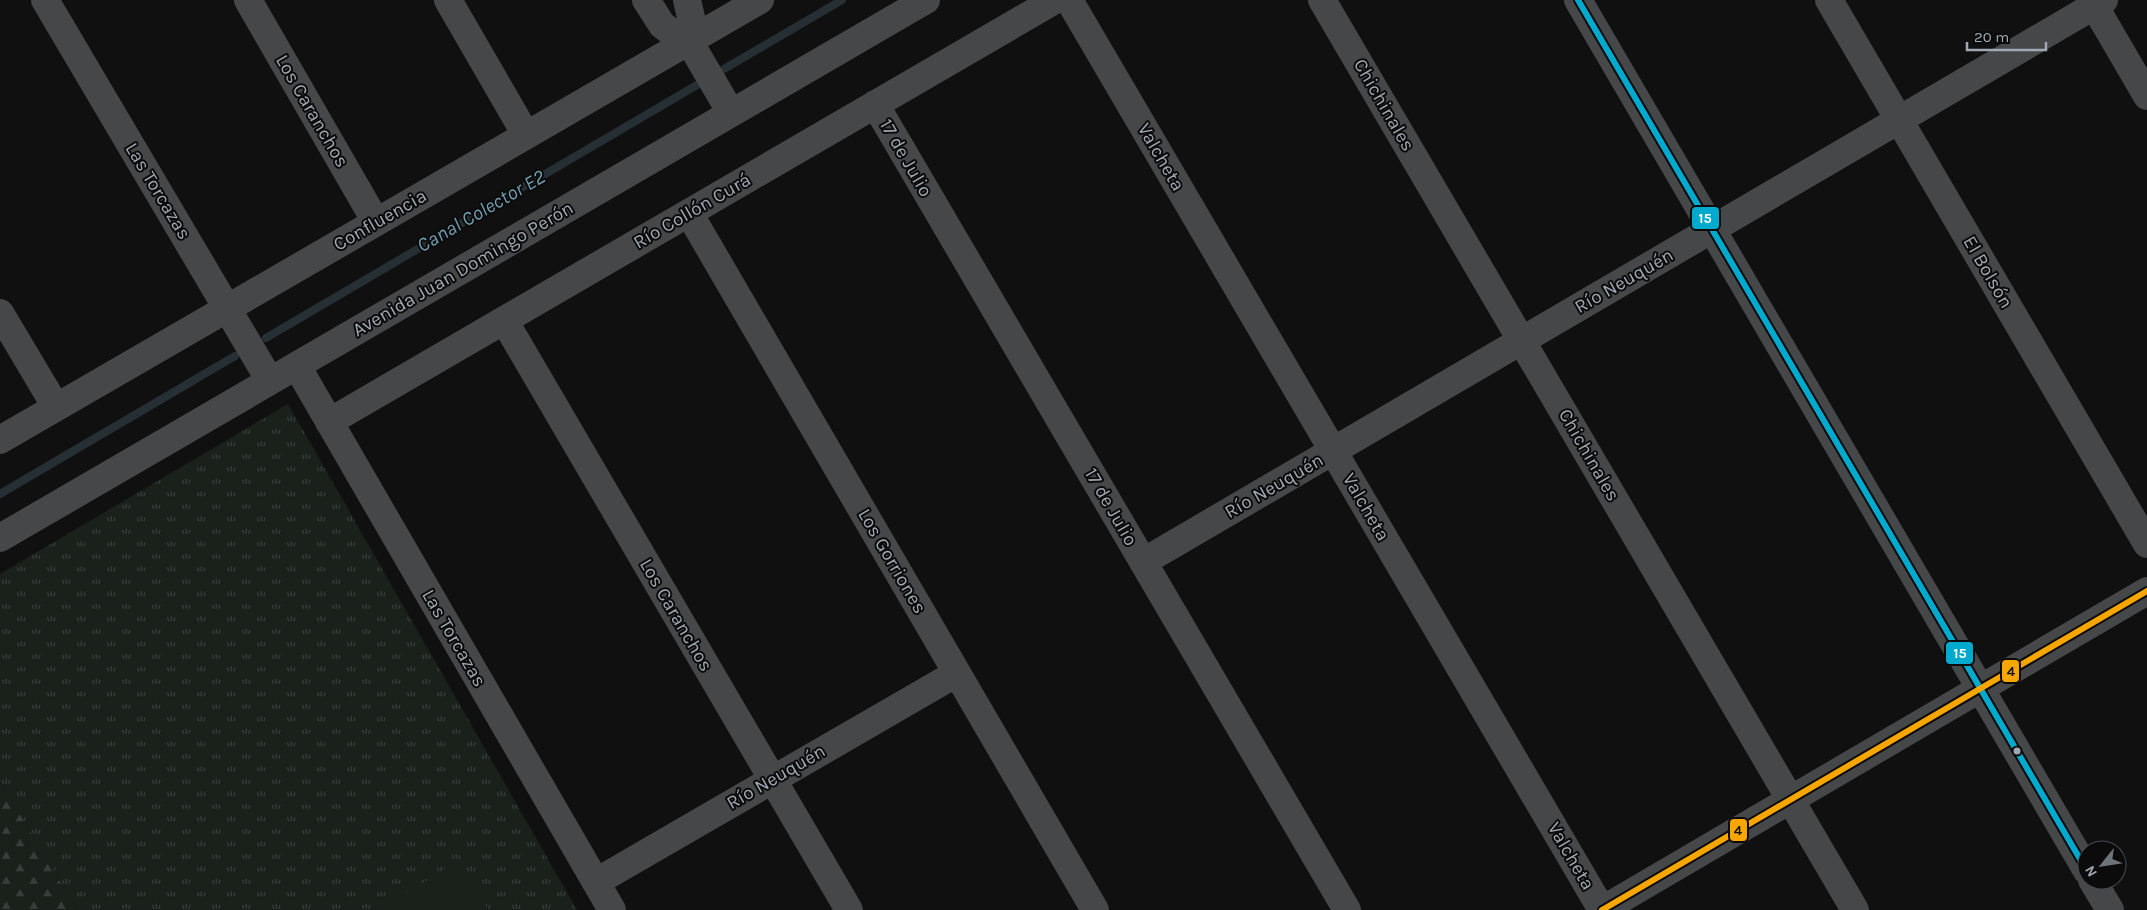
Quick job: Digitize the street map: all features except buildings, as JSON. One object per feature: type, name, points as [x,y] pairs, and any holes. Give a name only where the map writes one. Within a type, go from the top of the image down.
[{"type":"street","name":"Las Torcazas","points":[[45,0],[270,381]]},
{"type":"street","name":"Los Caranchos","points":[[248,0],[376,222]]},
{"type":"street","points":[[448,0],[526,135]]},
{"type":"street","points":[[646,0],[662,25],[674,34],[689,41],[731,113]]},
{"type":"street","points":[[687,0],[692,13],[689,41]]},
{"type":"street","name":"Confluencia","points":[[0,440],[760,0]]},
{"type":"street","name":"Avenida Juan Domingo Perón","points":[[0,538],[926,0]]},
{"type":"street","name":"Río Collón Curá","points":[[329,422],[1054,0]]},
{"type":"street","name":"Valcheta","points":[[1069,0],[1602,910]]},
{"type":"street","name":"Chichinales","points":[[1322,0],[1855,910]]},
{"type":"street","points":[[1578,0],[2077,854]]},
{"type":"street","name":"El Bolsón","points":[[1830,0],[2147,544]]},
{"type":"street","points":[[2096,2],[2147,96]]},
{"type":"street","name":"Río Neuquén","points":[[1143,562],[1899,120],[2096,2]]},
{"type":"street","name":"17 de Julio","points":[[875,104],[1347,910]]},
{"type":"street","name":"Los Gorriones","points":[[689,213],[1095,910]]},
{"type":"street","points":[[0,313],[56,407]]},
{"type":"street","name":"Los Caranchos","points":[[504,320],[849,910]]},
{"type":"street","name":"Las Torcazas","points":[[297,366],[612,910]]},
{"type":"street","points":[[1602,910],[2147,592]]},
{"type":"street","name":"Río Neuquén","points":[[596,882],[957,673]]},
{"type":"street","points":[[2098,890],[2110,910]]},
{"type":"green space","points":[[288,404],[577,910],[77,910],[0,781],[0,574]]},
{"type":"green space","points":[[0,781],[77,910],[0,910]]},
{"type":"green space","points":[[457,861],[489,910],[381,910]]},
{"type":"waterway","name":"Canal Colector E2","points":[[724,69],[842,0]]},
{"type":"waterway","name":"Canal Colector E2","points":[[266,338],[697,85]]},
{"type":"waterway","points":[[0,494],[235,356]]},
{"type":"transit line","name":"15","points":[[1578,0],[2077,854]]},
{"type":"transit line","name":"4","points":[[1602,910],[2147,591]]}]
